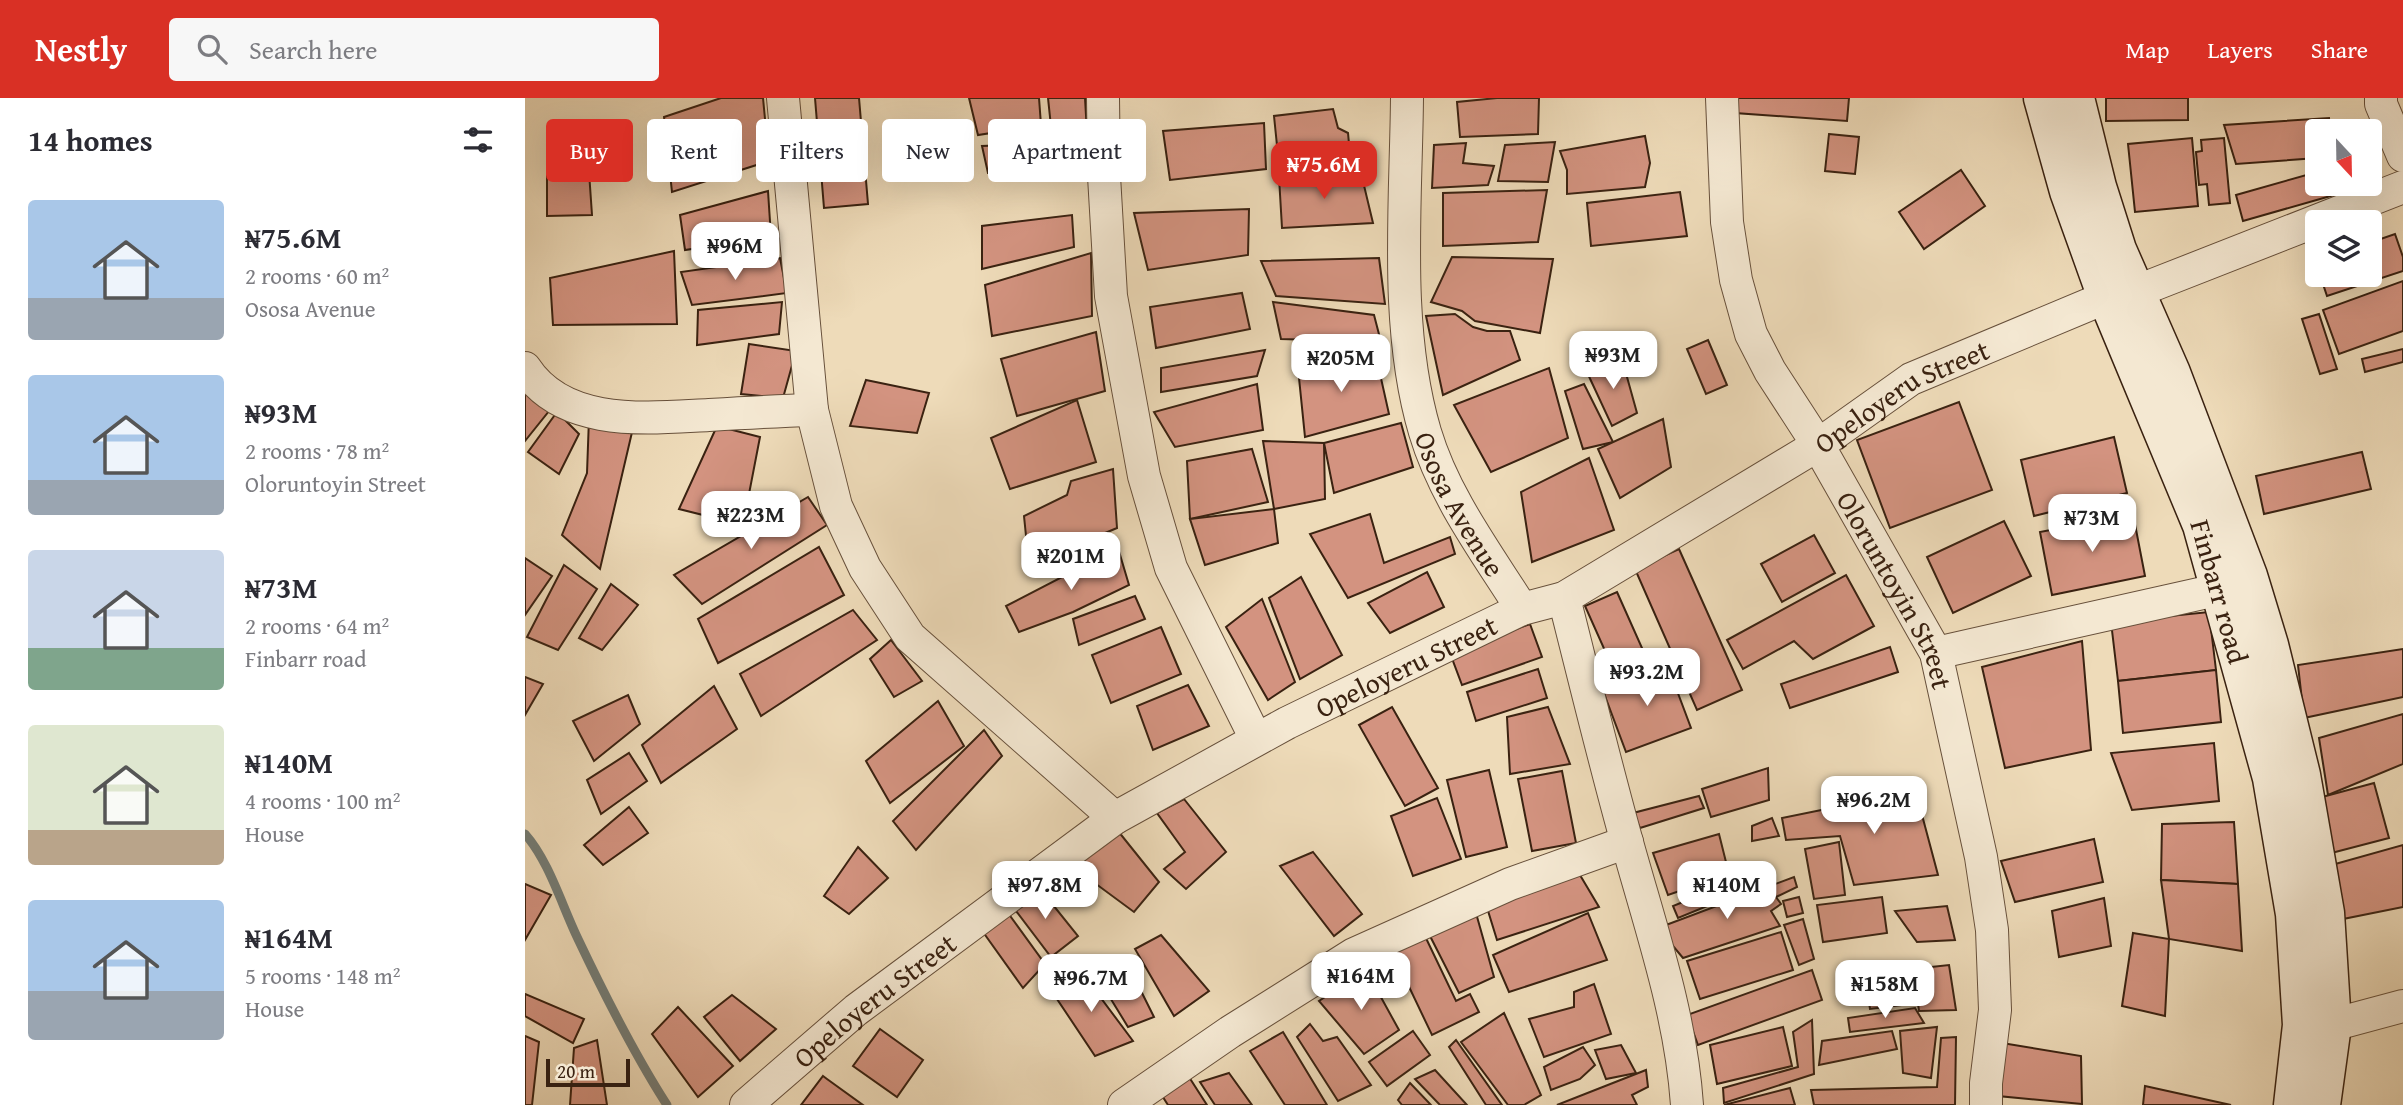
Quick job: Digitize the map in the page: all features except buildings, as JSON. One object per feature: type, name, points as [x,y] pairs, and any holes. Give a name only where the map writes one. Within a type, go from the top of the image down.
[{"type":"main road","name":"Finbarr road","points":[[2043,98],[2069,191],[2121,295],[2180,397],[2248,576],[2269,645],[2301,775],[2325,914],[2332,1025],[2321,1105]]},
{"type":"main road","name":"Finbarr road","points":[[2075,98],[2097,187],[2117,250],[2121,295],[2202,525],[2272,778],[2295,914],[2302,1025],[2293,1105]]},
{"type":"street","points":[[783,98],[812,410],[836,506],[865,568],[910,637],[1115,818]]},
{"type":"street","points":[[1103,98],[1104,176],[1111,296],[1145,476],[1171,568],[1256,739]]},
{"type":"street","name":"Ososa Avenue","points":[[1407,98],[1404,247],[1407,324],[1414,391],[1425,434],[1455,503],[1522,609]]},
{"type":"street","name":"Oloruntoyin Street","points":[[1722,98],[1727,222],[1736,280],[1751,334],[1770,371],[1818,445],[1936,653],[1981,857],[1992,930],[1996,1010],[1986,1083],[1986,1105]]},
{"type":"street","points":[[2381,98],[2381,104],[2403,156]]},
{"type":"street","name":"Opeloyeru Street","points":[[746,1105],[856,1010],[1115,818],[1256,739],[1522,609],[1564,598],[1818,445],[1911,379],[2403,187]]},
{"type":"street","points":[[525,368],[547,393],[579,408],[629,419],[812,410]]},
{"type":"street","points":[[1936,653],[2221,589]]},
{"type":"street","points":[[1564,598],[1627,842],[1671,997],[1684,1065],[1687,1105]]},
{"type":"street","points":[[1124,1105],[1230,1032],[1354,954],[1510,884],[1627,842]]},
{"type":"street","points":[[2332,1025],[2403,1006]]},
{"type":"waterway","points":[[525,834],[548,870],[620,1024],[667,1105]]}]
